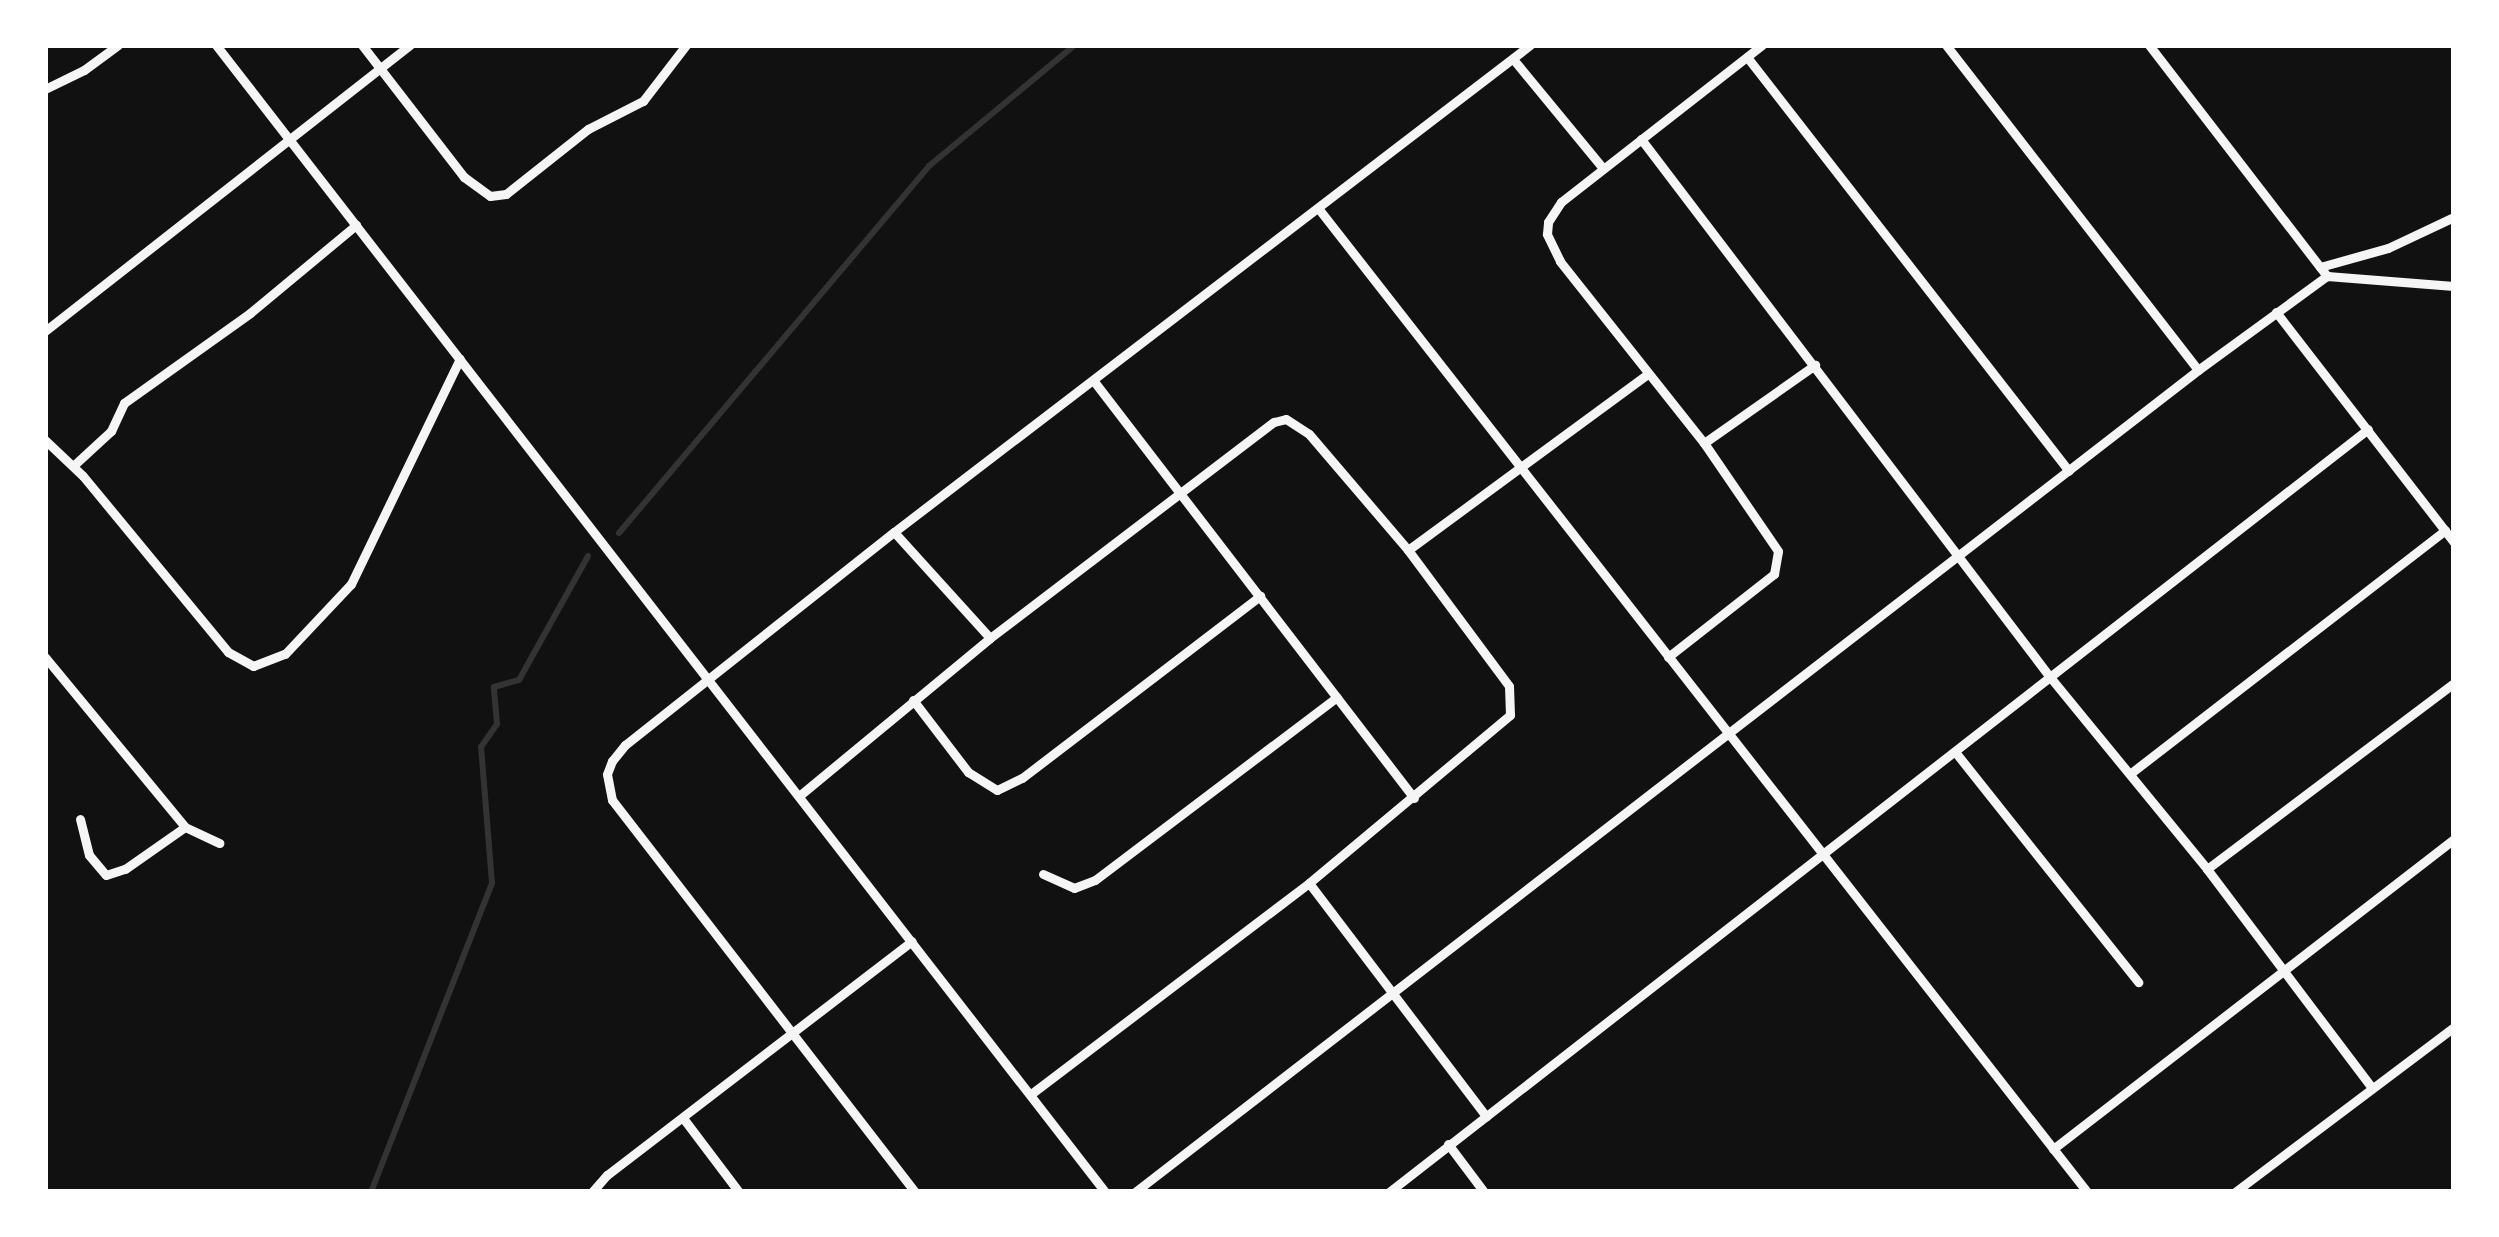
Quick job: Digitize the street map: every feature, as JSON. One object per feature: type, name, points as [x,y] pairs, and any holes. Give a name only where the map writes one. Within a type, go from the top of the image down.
[{"type":"street","points":[[45,89],[84,70],[118,45]]},
{"type":"street","points":[[216,45],[1106,1192]]},
{"type":"street","points":[[362,45],[464,177],[481,195],[497,196],[588,129],[643,101],[686,45]]},
{"type":"street","points":[[45,331],[410,45]]},
{"type":"street","points":[[914,1192],[608,789],[607,774],[625,745],[1530,45]]},
{"type":"street","points":[[1668,657],[1774,574],[1780,559],[1772,539],[1704,443],[1560,261],[1547,234],[1552,212],[1603,167],[1762,45]]},
{"type":"street","points":[[1946,45],[2198,370]]},
{"type":"street","points":[[2149,45],[2323,272],[2454,286]]},
{"type":"street","points":[[1748,57],[2069,471]]},
{"type":"street","points":[[1513,58],[1603,167]]},
{"type":"street","points":[[1641,139],[2050,677],[2207,869],[2372,1088]]},
{"type":"street","points":[[1318,208],[2087,1192]]},
{"type":"street","points":[[1135,1192],[2323,272],[2454,217]]},
{"type":"street","points":[[73,466],[111,431],[124,403],[250,313],[356,225]]},
{"type":"street","points":[[2276,312],[2454,542]]},
{"type":"street","points":[[45,440],[73,466],[228,652],[253,666],[285,654],[351,584],[460,359]]},
{"type":"street","points":[[1704,443],[1815,365]]},
{"type":"street","points":[[1408,550],[1648,374]]},
{"type":"street","points":[[1093,380],[1414,798]]},
{"type":"street","points":[[799,796],[990,638],[1274,422],[1286,418],[1323,448],[1408,550],[1502,676],[1513,705],[1500,727],[1310,883],[1030,1095]]},
{"type":"street","points":[[1389,1192],[2368,429]]},
{"type":"street","points":[[2131,773],[2445,530]]},
{"type":"street","points":[[895,532],[990,638]]},
{"type":"street","points":[[913,700],[968,772],[998,790],[1022,778],[1260,596]]},
{"type":"street","points":[[45,657],[185,827],[220,843]]},
{"type":"street","points":[[2207,869],[2454,683]]},
{"type":"street","points":[[1043,874],[1074,887],[1096,880],[1337,697]]},
{"type":"street","points":[[1956,753],[2138,982]]},
{"type":"street","points":[[80,819],[88,855],[106,875],[125,868],[185,827]]},
{"type":"street","points":[[2053,1149],[2454,838]]},
{"type":"street","points":[[1310,883],[1486,1116]]},
{"type":"street","points":[[592,1192],[912,941]]},
{"type":"street","points":[[2235,1192],[2454,1027]]},
{"type":"street","points":[[683,1118],[739,1192]]},
{"type":"street","points":[[1448,1144],[1484,1192]]},
{"type":"waterway","points":[[619,533],[929,166],[1075,45]]},
{"type":"waterway","points":[[371,1192],[492,883],[481,747],[497,724],[494,687],[519,680],[588,556]]}]
